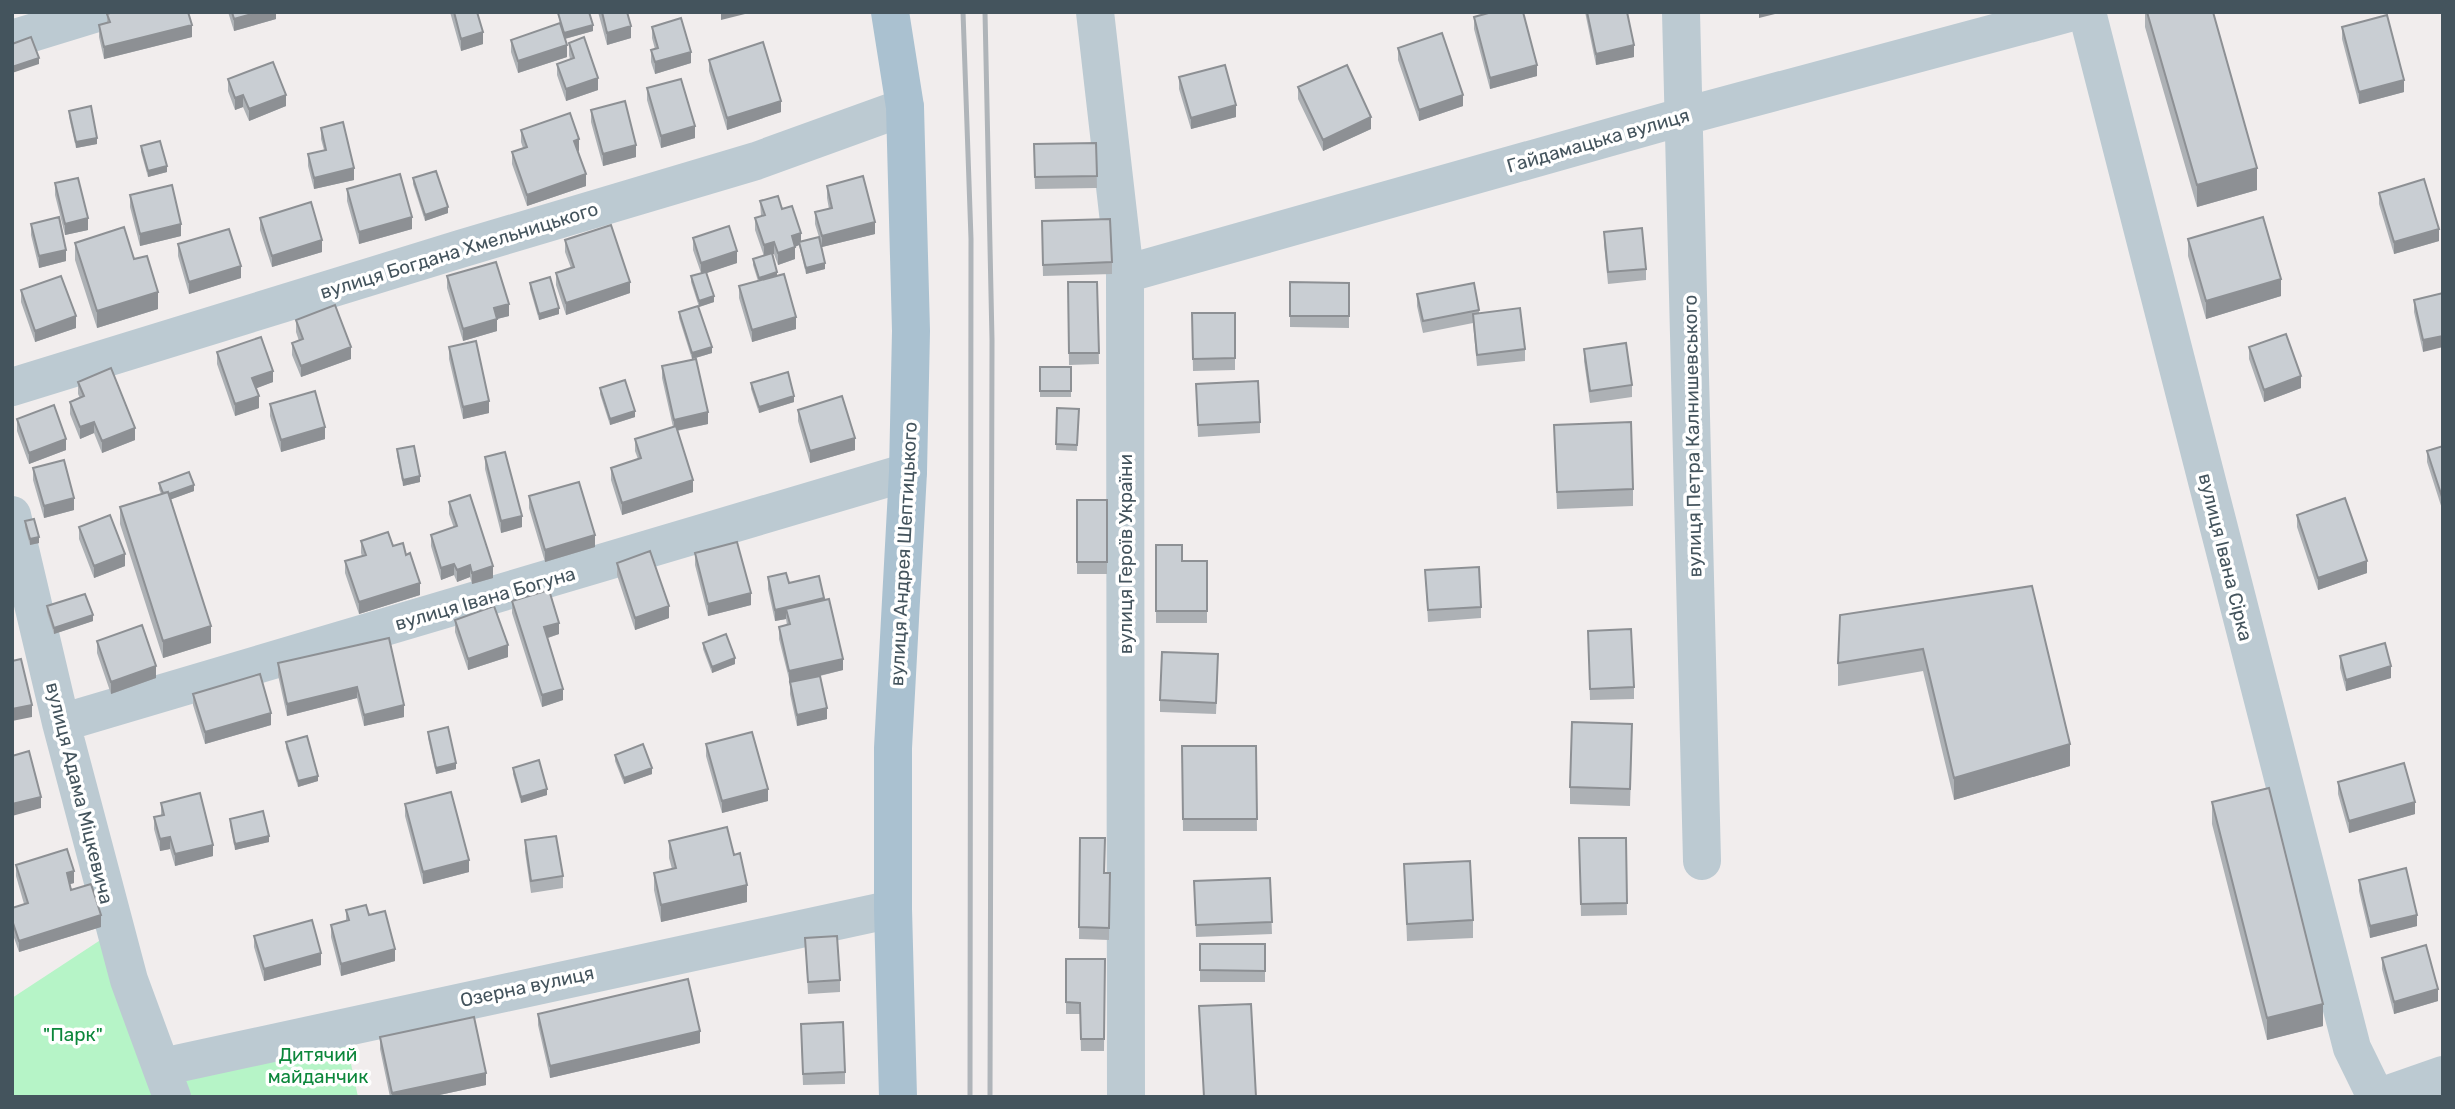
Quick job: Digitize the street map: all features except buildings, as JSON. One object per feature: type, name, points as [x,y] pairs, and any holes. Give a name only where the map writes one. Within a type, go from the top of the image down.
[{"type":"main road","name":"вулиця Андрея Шептицького","points":[[890,12],[905,107],[911,331],[908,472],[893,748],[893,909],[898,1097]]},
{"type":"street","points":[[12,39],[100,12]]},
{"type":"street","name":"вулиця Героїв України","points":[[1095,12],[1125,274],[1126,1097]]},
{"type":"street","name":"вулиця Петра Калнишевського","points":[[1681,12],[1702,861]]},
{"type":"street","name":"Гайдамацька вулиця","points":[[1125,274],[1685,116],[2073,12]]},
{"type":"street","name":"вулиця Івана Сірка","points":[[2087,12],[2352,1048],[2378,1097]]},
{"type":"street","name":"вулиця Богдана Хмельницького","points":[[12,387],[756,161],[905,107]]},
{"type":"street","name":"вулиця Івана Богуна","points":[[61,723],[908,472]]},
{"type":"street","name":"вулиця Адама Міцкевича","points":[[12,515],[61,723],[129,980],[167,1082]]},
{"type":"street","name":"Озерна вулиця","points":[[167,1082],[893,909]]},
{"type":"street","points":[[2378,1097],[2443,1075]]},
{"type":"green space","name":"\"Парк\"","points":[[102,939],[161,1097],[12,1097],[12,998]]},
{"type":"green space","name":"Дитячий майданчик","points":[[343,1026],[358,1097],[172,1097],[162,1067]]},
{"type":"railway","points":[[963,12],[971,239],[970,1097]]},
{"type":"railway","points":[[985,12],[992,340],[990,1097]]}]
